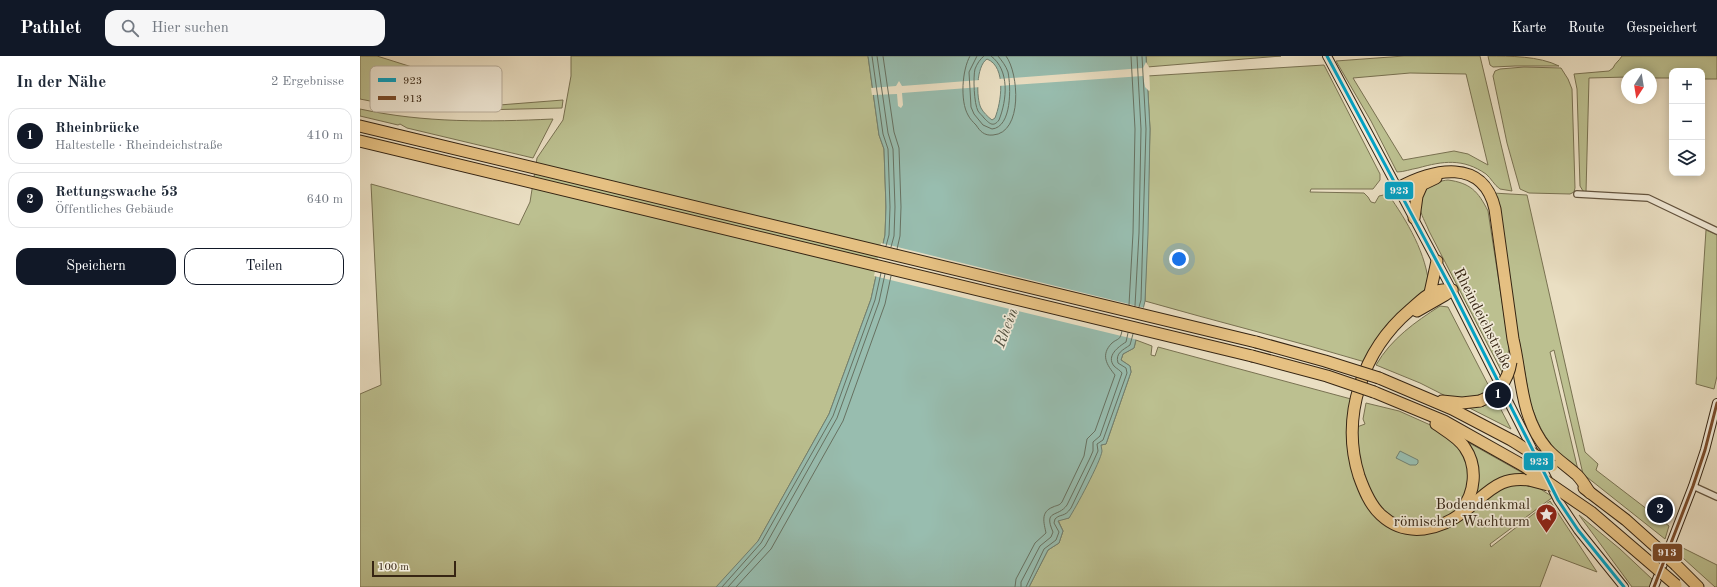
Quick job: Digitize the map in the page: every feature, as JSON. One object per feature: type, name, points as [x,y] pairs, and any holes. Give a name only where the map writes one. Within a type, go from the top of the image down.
[{"type":"highway","points":[[360,126],[1248,340],[1325,361],[1379,378],[1458,412],[1513,441],[1552,466],[1578,480]]},
{"type":"highway","points":[[360,141],[1244,354],[1327,376],[1405,404],[1444,422],[1524,466],[1557,487],[1591,512],[1677,586]]},
{"type":"highway","points":[[1398,188],[1411,180],[1446,171],[1464,173],[1482,183],[1487,188],[1493,201],[1520,386],[1527,414],[1536,433],[1547,448],[1590,492],[1676,564],[1698,587]]},
{"type":"highway","points":[[1398,188],[1413,189],[1446,176],[1463,178],[1471,182],[1482,192],[1489,202],[1495,218]]},
{"type":"highway","points":[[1414,218],[1421,187]]},
{"type":"highway","points":[[1430,293],[1437,261]]},
{"type":"highway","points":[[1452,290],[1442,289],[1430,293],[1401,318],[1368,363],[1360,382],[1355,402],[1353,444],[1356,464],[1370,501],[1380,514],[1394,524],[1417,530],[1430,529],[1442,525],[1465,511],[1486,493],[1502,483],[1511,480],[1529,480],[1557,487]]},
{"type":"highway","points":[[1386,337],[1412,315],[1452,290]]},
{"type":"highway","points":[[1428,398],[1462,403],[1480,401],[1491,396],[1500,388],[1506,379],[1511,362],[1513,339]]},
{"type":"highway","points":[[1405,404],[1459,440],[1470,457],[1473,472],[1471,489],[1463,508],[1455,517]]},
{"type":"main road","name":"Rheindeichstraße","points":[[1327,56],[1437,261],[1558,500],[1578,530],[1624,587]]},
{"type":"main road","points":[[1654,587],[1693,486],[1705,450],[1717,403]]},
{"type":"street","points":[[1577,194],[1648,198],[1717,231]]},
{"type":"street","points":[[1693,486],[1717,497]]},
{"type":"shaded area","points":[[360,56],[377,56],[409,66],[370,66],[370,101],[360,99]]},
{"type":"shaded area","points":[[571,56],[868,56],[879,135],[884,149],[886,207],[885,235],[871,299],[829,414],[757,543],[717,587],[360,587],[360,394],[381,385],[371,184],[519,225],[530,202],[537,158],[563,120],[571,76]]},
{"type":"shaded area","points":[[1146,56],[1281,56],[1147,67]]},
{"type":"shaded area","points":[[1404,56],[1480,56],[1512,191],[1500,189],[1486,174],[1469,165],[1461,163],[1453,162],[1436,164],[1397,172],[1371,121],[1336,61]],"holes":[[[1410,73],[1466,74],[1488,165],[1468,154],[1454,151],[1403,160],[1353,78]]]},
{"type":"shaded area","points":[[1488,56],[1534,58],[1559,66],[1493,67],[1490,65]]},
{"type":"shaded area","points":[[1622,56],[1717,56],[1717,79],[1705,79],[1705,68],[1669,68],[1669,78],[1657,78],[1657,68],[1621,68],[1621,77],[1589,78],[1586,192],[1583,191],[1580,186],[1577,89],[1574,74],[1609,71]]},
{"type":"shaded area","points":[[1324,65],[1380,174],[1380,180],[1373,189],[1311,189],[1310,192],[1364,193],[1371,202],[1375,203],[1379,196],[1388,194],[1415,238],[1424,263],[1429,288],[1365,362],[1145,301],[1150,129],[1147,76]]},
{"type":"shaded area","points":[[1524,67],[1561,68],[1572,89],[1575,188],[1574,192],[1570,194],[1529,193],[1520,189],[1507,143],[1493,76],[1495,71],[1500,69]]},
{"type":"shaded area","points":[[563,100],[562,108],[502,109],[502,105]]},
{"type":"shaded area","points":[[360,109],[384,114],[432,119],[504,121],[553,119],[533,158],[407,128],[400,124],[398,125],[360,116]]},
{"type":"shaded area","points":[[1448,180],[1462,183],[1472,189],[1481,198],[1488,211],[1509,349],[1503,374],[1429,231],[1421,212],[1420,200],[1425,191],[1433,184]]},
{"type":"shaded area","points":[[1493,193],[1527,195],[1585,452],[1598,464],[1596,470],[1669,526],[1665,539],[1583,474],[1554,350],[1550,352],[1578,470],[1554,448],[1538,423],[1530,402]]},
{"type":"shaded area","points":[[1706,230],[1717,235],[1717,376],[1714,389],[1696,384]]},
{"type":"shaded area","points":[[1440,306],[1448,307],[1511,429],[1420,383],[1376,365],[1396,339],[1422,318]]},
{"type":"shaded area","points":[[1136,340],[1152,346],[1151,355],[1155,356],[1158,347],[1351,399],[1357,427],[1365,424],[1363,419],[1366,403],[1399,411],[1464,440],[1528,476],[1534,485],[1553,497],[1490,544],[1491,547],[1550,501],[1597,572],[1552,555],[1540,587],[1029,587],[1048,550],[1059,543],[1063,531],[1058,520],[1069,518],[1101,445],[1106,444],[1131,372],[1130,366],[1121,360],[1123,354],[1134,348]]},
{"type":"shaded area","points":[[1579,515],[1620,549],[1652,579],[1650,587],[1632,587]]},
{"type":"shaded area","points":[[1675,544],[1717,565],[1717,587],[1715,587],[1673,549]]},
{"type":"water","name":"Rhein","points":[[868,56],[1146,56],[1150,129],[1145,301],[1134,348],[1123,354],[1121,360],[1130,366],[1131,372],[1106,444],[1101,445],[1101,456],[1069,518],[1058,521],[1063,531],[1059,543],[1048,550],[1029,587],[716,587],[758,541],[829,414],[871,299],[885,235],[886,207],[884,149],[879,135]],"holes":[[[987,59],[998,69],[1001,86],[999,104],[995,118],[992,120],[981,108],[979,103],[978,82],[983,63]]]},
{"type":"water","points":[[1400,451],[1418,460],[1418,463],[1416,465],[1410,465],[1396,458]]},
{"type":"pier","points":[[1146,62],[1149,67],[1149,91],[1145,87],[1143,76],[998,86],[998,79],[1143,68]]},
{"type":"pier","points":[[980,80],[981,87],[902,93],[903,105],[901,108],[898,106],[897,94],[872,95],[871,88],[896,86],[899,81],[902,86]]},
{"type":"pier","points":[[881,243],[1145,308],[1138,340],[874,276]]},
{"type":"transit line","name":"923","points":[[1327,56],[1452,290],[1558,500],[1578,530],[1624,587]]},
{"type":"transit line","name":"913","points":[[1654,587],[1693,486],[1705,450],[1717,403]]},
{"type":"place","name":"Rheinbrücke","points":[[1498,395]]},
{"type":"place","name":"Rettungswache 53","points":[[1660,510]]},
{"type":"place","name":"Bodendenkmal römischer Wachturm","points":[[1546,534]]}]
